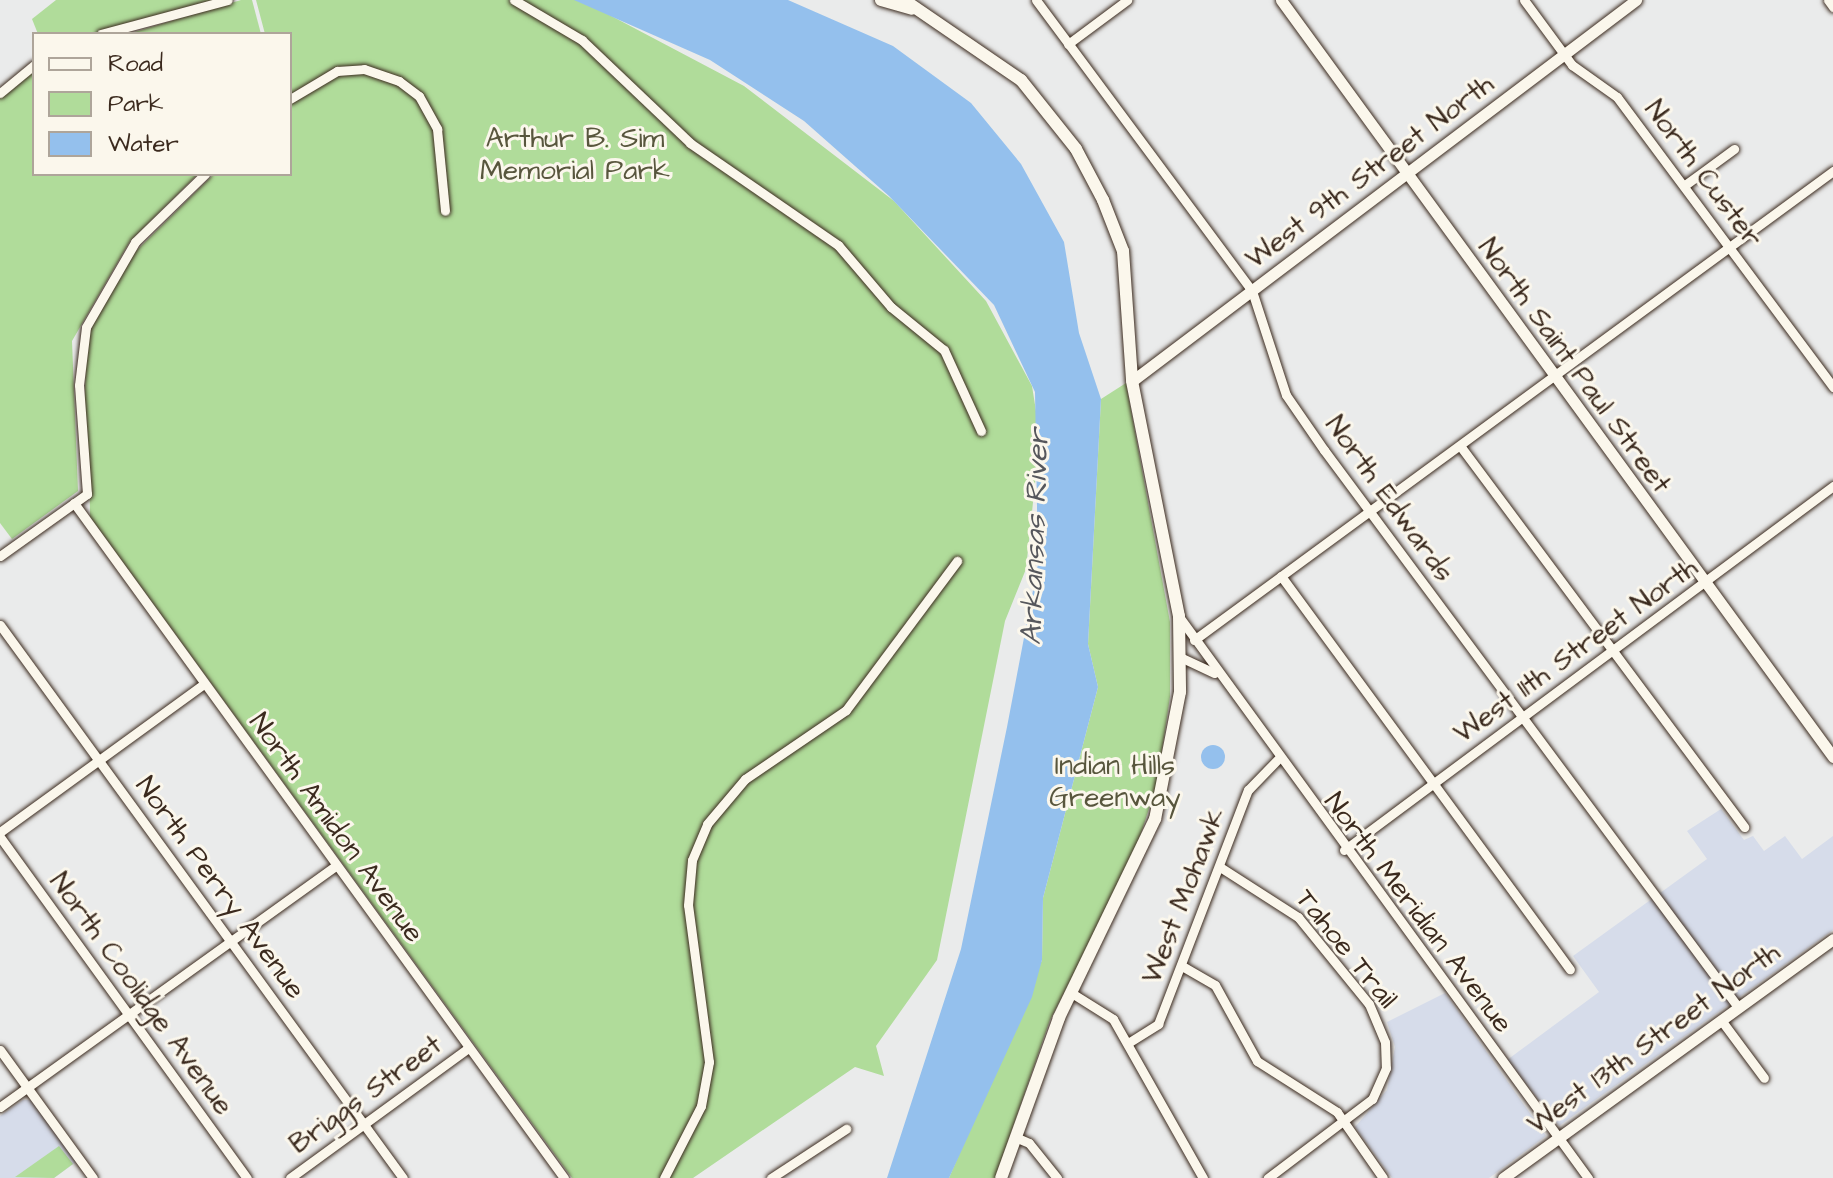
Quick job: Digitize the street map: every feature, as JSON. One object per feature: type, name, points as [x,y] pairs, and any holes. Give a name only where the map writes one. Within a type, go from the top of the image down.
[{"type":"main road","points":[[881,0],[922,12]]},
{"type":"main road","points":[[904,0],[1021,80],[1076,149],[1123,251],[1132,381],[1179,616],[1180,657],[1172,749],[1155,819],[1118,908],[1070,992],[1001,1178]]},
{"type":"street","points":[[108,32],[228,0]]},
{"type":"street","points":[[514,0],[582,40],[690,143],[838,245],[891,307],[944,350],[981,431]]},
{"type":"street","name":"North Edwards","points":[[1036,0],[1252,291],[1286,395],[1738,1007]]},
{"type":"street","points":[[1068,44],[1127,0]]},
{"type":"street","name":"North Saint Paul Street","points":[[1281,0],[1554,380],[1833,757]]},
{"type":"street","name":"North Custer","points":[[1524,0],[1564,55],[1617,97],[1833,387]]},
{"type":"street","name":"West 9th Street North","points":[[1132,381],[1636,0]]},
{"type":"street","points":[[1828,0],[1833,7]]},
{"type":"street","points":[[0,93],[32,67]]},
{"type":"street","points":[[292,98],[337,71],[364,69],[399,81],[419,96],[437,129],[445,211]]},
{"type":"street","points":[[1685,185],[1734,149]]},
{"type":"street","points":[[1194,640],[1554,380],[1833,171]]},
{"type":"street","points":[[0,556],[87,494],[79,385],[86,327],[135,242],[203,176]]},
{"type":"street","points":[[1461,447],[1744,827]]},
{"type":"street","name":"West 11th Street North","points":[[1344,850],[1833,486]]},
{"type":"street","name":"North Amidon Avenue","points":[[74,503],[564,1178]]},
{"type":"street","points":[[664,1178],[701,1106],[709,1062],[688,905],[692,860],[707,824],[745,779],[846,710],[957,561]]},
{"type":"street","points":[[1281,576],[1570,969]]},
{"type":"street","name":"North Meridian Avenue","points":[[1179,616],[1214,673],[1277,760],[1588,1178]]},
{"type":"street","name":"North Perry Avenue","points":[[0,625],[403,1178]]},
{"type":"street","name":"North Meridian Avenue","points":[[1180,657],[1214,673]]},
{"type":"street","points":[[0,834],[204,684]]},
{"type":"street","name":"West Mohawk","points":[[1128,1043],[1158,1024],[1248,790],[1277,760]]},
{"type":"street","name":"North Coolidge Avenue","points":[[0,834],[247,1178]]},
{"type":"street","points":[[0,1107],[336,866]]},
{"type":"street","name":"Tahoe Trail","points":[[1220,867],[1284,903],[1377,1016],[1386,1068],[1372,1099],[1345,1124],[1268,1178]]},
{"type":"street","name":"West 13th Street North","points":[[1503,1178],[1833,939]]},
{"type":"street","points":[[1182,966],[1224,994],[1267,1071],[1325,1102],[1345,1124],[1383,1178]]},
{"type":"street","points":[[1070,992],[1105,1010],[1128,1043],[1203,1178]]},
{"type":"street","points":[[1721,1020],[1764,1078]]},
{"type":"street","name":"Briggs Street","points":[[290,1178],[468,1048]]},
{"type":"street","points":[[0,1050],[93,1178]]},
{"type":"street","points":[[771,1178],[846,1129]]},
{"type":"street","points":[[1015,1137],[1029,1143],[1057,1178]]},
{"type":"street","points":[[782,1168],[789,1178]]},
{"type":"shaded area","points":[[1721,809],[1744,840],[1753,836],[1764,851],[1785,836],[1802,859],[1833,836],[1833,930],[1559,1126],[1507,1060],[1599,992],[1573,956],[1707,859],[1687,831]]},
{"type":"shaded area","points":[[1445,993],[1546,1136],[1489,1178],[1392,1178],[1355,1127],[1387,1090],[1395,1047],[1387,1022]]},
{"type":"shaded area","points":[[23,1100],[31,1100],[76,1162],[54,1178],[0,1178],[0,1116]]},
{"type":"green space","points":[[56,0],[215,0],[100,32],[37,32],[32,19]]},
{"type":"green space","points":[[241,0],[252,0],[260,32],[135,32]]},
{"type":"green space","name":"Arthur B. Sim Memorial Park","points":[[256,0],[581,0],[744,86],[894,201],[986,301],[1032,386],[1040,436],[1026,569],[1005,621],[937,960],[876,1046],[884,1076],[855,1067],[693,1178],[572,1178],[90,517],[89,449],[83,445],[87,336],[112,287],[136,251],[212,176],[292,176],[292,32],[264,32]]},
{"type":"green space","points":[[32,72],[32,176],[196,176],[130,241],[72,341],[78,491],[12,539],[0,523],[0,98]]},
{"type":"green space","name":"Indian Hills Greenway","points":[[1126,383],[1170,622],[1170,697],[1157,784],[1133,858],[1050,1020],[995,1178],[949,1178],[1042,960],[1043,898],[1098,687],[1088,644],[1101,399]]},
{"type":"green space","points":[[59,1146],[73,1164],[54,1178],[15,1177]]},
{"type":"water","points":[[574,0],[788,0],[893,46],[971,103],[1021,164],[1064,242],[1079,333],[1101,399],[1088,644],[1098,687],[1043,898],[1042,960],[1032,997],[949,1178],[887,1178],[961,949],[1038,564],[1035,392],[994,305],[889,196],[804,121],[710,60]]},
{"type":"water","points":[[1213,745],[1221,749],[1225,757],[1221,765],[1213,769],[1205,765],[1201,757],[1205,749]]},
{"type":"water label","name":"Arkansas River","points":[[1035,537]]}]
